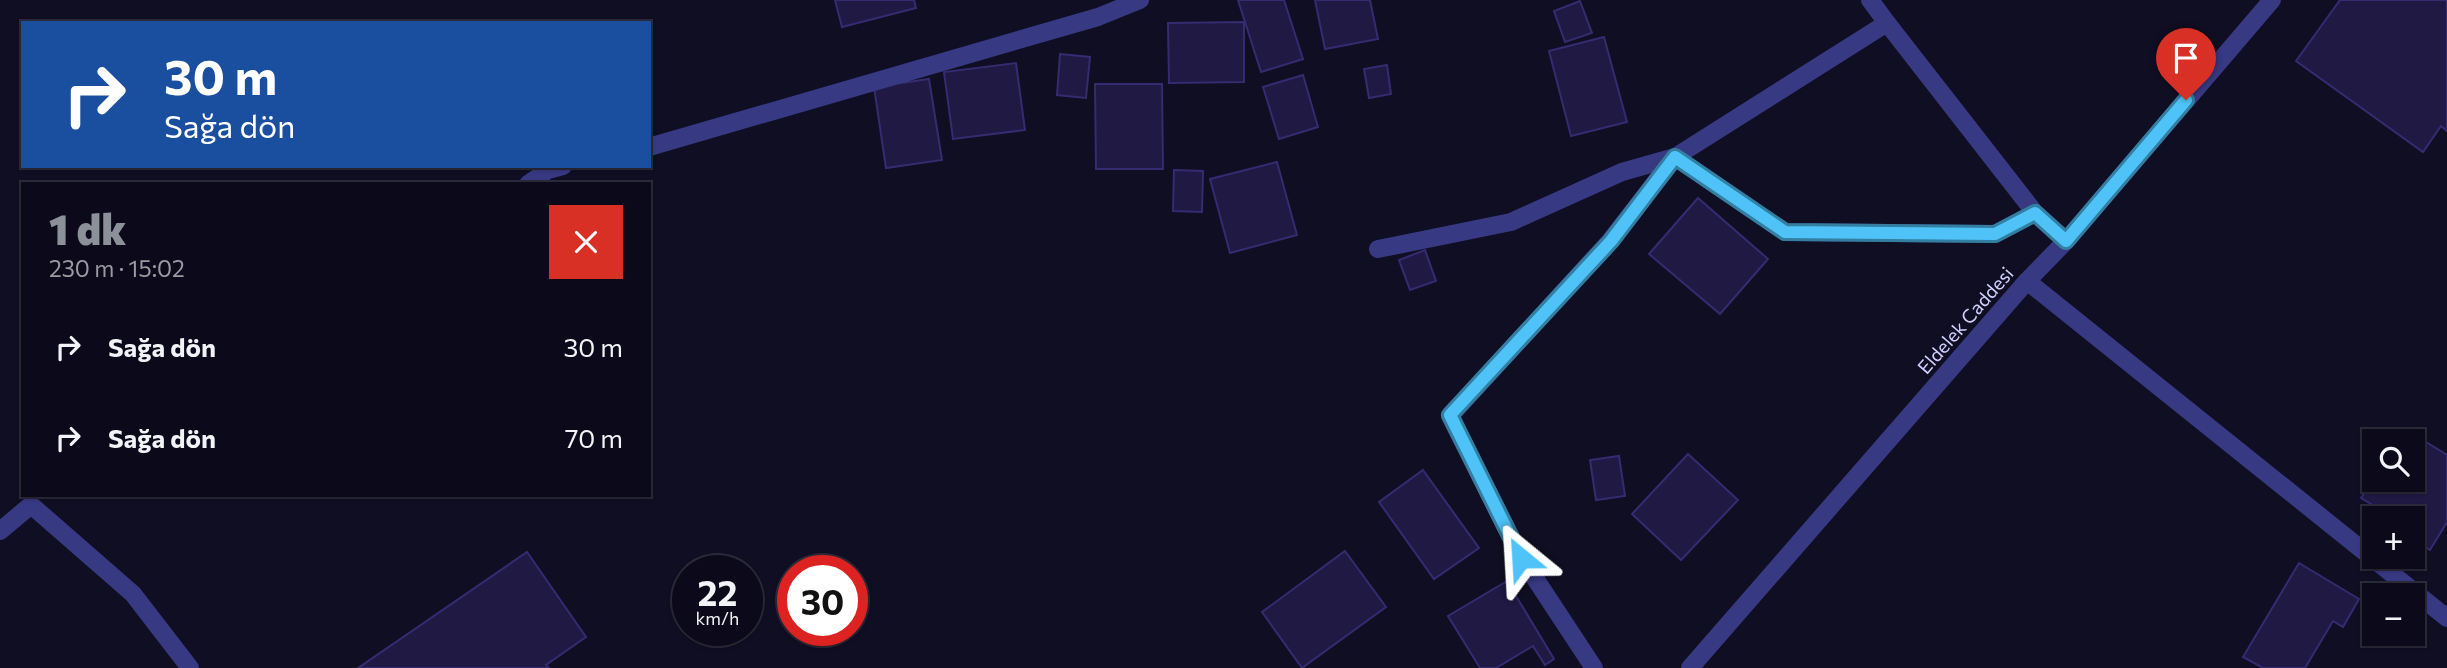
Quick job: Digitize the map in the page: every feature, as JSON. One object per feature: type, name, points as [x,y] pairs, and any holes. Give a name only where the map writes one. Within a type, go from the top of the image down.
[{"type":"street","points":[[651,146],[1098,18],[1140,0]]},
{"type":"street","points":[[1870,0],[2035,213],[2066,241]]},
{"type":"street","name":"Eldelek Caddesi","points":[[1690,668],[2026,281],[2066,241],[2272,0]]},
{"type":"street","points":[[1378,249],[1511,222],[1622,172],[1675,157],[1887,23]]},
{"type":"street","points":[[1675,157],[1785,232],[1995,234],[2035,213]]},
{"type":"street","points":[[1594,668],[1521,558],[1450,415],[1611,241],[1675,157]]},
{"type":"street","points":[[531,182],[548,170],[556,168]]},
{"type":"street","points":[[2026,281],[2447,618]]},
{"type":"street","points":[[0,531],[36,500],[132,594],[190,668]]},
{"type":"building","points":[[835,0],[914,0],[916,8],[842,27]]},
{"type":"building","points":[[1238,0],[1284,0],[1303,59],[1261,72]]},
{"type":"building","points":[[1315,0],[1370,0],[1378,39],[1325,49]]},
{"type":"building","points":[[2340,0],[2447,0],[2447,131],[2441,126],[2423,152],[2296,61]]},
{"type":"building","points":[[1580,1],[1592,33],[1565,42],[1554,11]]},
{"type":"building","points":[[1244,22],[1244,82],[1169,83],[1168,23]]},
{"type":"building","points":[[1604,37],[1627,122],[1571,136],[1549,51]]},
{"type":"building","points":[[1060,54],[1090,57],[1086,98],[1057,95]]},
{"type":"building","points":[[1016,63],[1025,130],[953,139],[944,72]]},
{"type":"building","points":[[1387,65],[1391,94],[1369,98],[1364,69]]},
{"type":"building","points":[[1303,75],[1318,127],[1279,139],[1263,87]]},
{"type":"building","points":[[929,79],[942,160],[886,168],[874,87]]},
{"type":"building","points":[[1095,84],[1162,84],[1163,169],[1096,169]]},
{"type":"building","points":[[1277,162],[1297,235],[1230,253],[1210,179]]},
{"type":"building","points":[[1174,170],[1203,171],[1202,212],[1173,211]]},
{"type":"building","points":[[1698,198],[1768,259],[1720,314],[1649,254]]},
{"type":"building","points":[[1425,250],[1436,281],[1410,290],[1399,260]]},
{"type":"building","points":[[2425,441],[2447,455],[2447,522],[2430,550],[2425,547],[2425,506],[2374,506],[2361,498],[2365,492],[2425,492]]},
{"type":"building","points":[[1688,454],[1738,500],[1681,560],[1632,514]]},
{"type":"building","points":[[1619,456],[1625,496],[1596,500],[1590,460]]},
{"type":"building","points":[[1423,470],[1479,548],[1434,579],[1379,502]]},
{"type":"building","points":[[1345,551],[1386,607],[1302,668],[1262,612]]},
{"type":"building","points":[[527,552],[586,637],[546,665],[549,668],[358,668]]},
{"type":"building","points":[[2299,563],[2359,599],[2343,627],[2333,621],[2305,668],[2263,668],[2243,657]]},
{"type":"building","points":[[1507,581],[1554,659],[1545,665],[1533,646],[1496,668],[1480,668],[1448,616]]},
{"type":"route","points":[[1521,558],[1450,415],[1611,241],[1675,157],[1785,232],[1995,234],[2035,213],[2066,241],[2186,100]]}]
